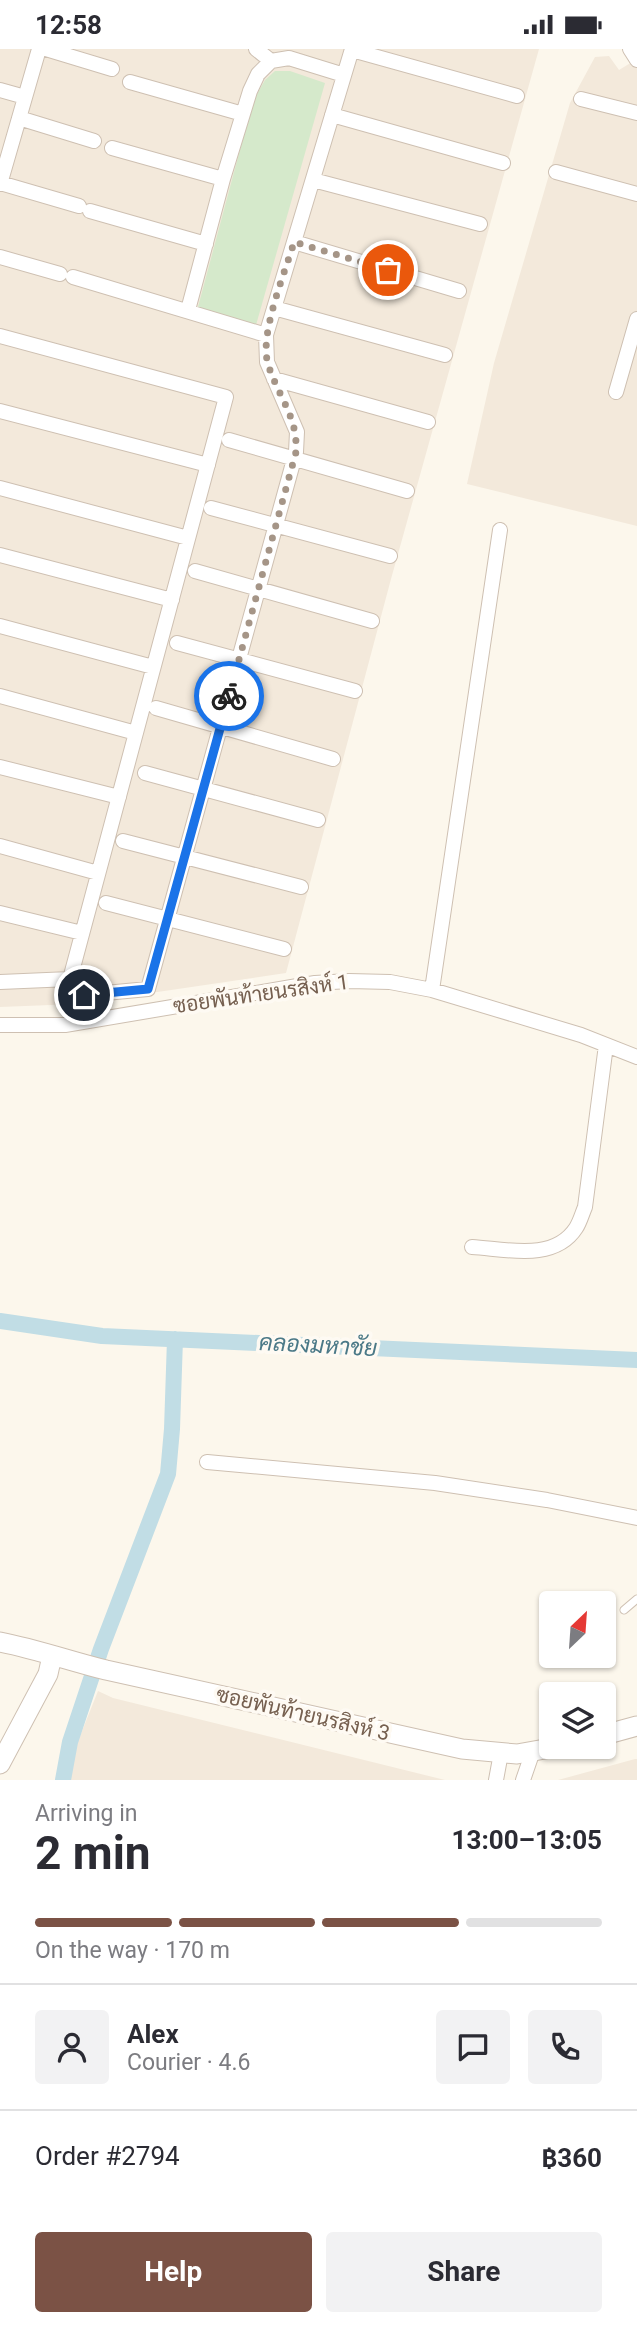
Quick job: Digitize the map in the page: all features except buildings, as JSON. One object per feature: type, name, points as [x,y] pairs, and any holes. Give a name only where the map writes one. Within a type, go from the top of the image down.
[{"type":"street","points":[[39,49],[3,165],[0,183],[206,244]]},
{"type":"street","points":[[46,49],[112,69]]},
{"type":"street","points":[[256,49],[271,61]]},
{"type":"street","points":[[404,64],[408,49]]},
{"type":"street","points":[[630,49],[637,60]]},
{"type":"street","points":[[84,995],[148,989],[294,459],[297,432],[268,362],[266,335],[352,50],[517,96]]},
{"type":"street","points":[[188,310],[223,180],[258,73],[271,61],[290,53],[344,75]]},
{"type":"street","points":[[130,82],[243,114]]},
{"type":"street","points":[[0,90],[25,97]]},
{"type":"street","points":[[581,99],[637,113]]},
{"type":"street","points":[[332,115],[503,163]]},
{"type":"street","points":[[19,118],[94,141]]},
{"type":"street","points":[[112,148],[223,180]]},
{"type":"street","points":[[556,172],[637,194]]},
{"type":"street","points":[[313,180],[480,224]]},
{"type":"street","points":[[294,242],[458,291]]},
{"type":"street","points":[[0,257],[266,335]]},
{"type":"street","points":[[274,308],[445,355]]},
{"type":"street","points":[[616,392],[637,319]]},
{"type":"street","points":[[0,336],[226,397],[70,979],[0,982]]},
{"type":"street","points":[[274,379],[428,422]]},
{"type":"street","points":[[0,411],[208,465]]},
{"type":"street","points":[[229,440],[407,491]]},
{"type":"street","points":[[0,488],[188,538]]},
{"type":"street","points":[[211,508],[390,556]]},
{"type":"street","points":[[432,990],[500,530]]},
{"type":"street","points":[[0,555],[172,600]]},
{"type":"street","points":[[195,571],[372,621]]},
{"type":"street","points":[[0,626],[153,667]]},
{"type":"street","points":[[177,643],[355,691]]},
{"type":"street","points":[[0,696],[136,733]]},
{"type":"street","points":[[156,708],[333,759]]},
{"type":"street","points":[[0,767],[119,797]]},
{"type":"street","points":[[145,773],[318,820]]},
{"type":"street","points":[[123,841],[301,887]]},
{"type":"street","points":[[0,846],[98,873]]},
{"type":"street","points":[[106,903],[284,949]]},
{"type":"street","points":[[0,913],[82,933]]},
{"type":"street","name":"ซอยพันท้ายนรสิงห์ 1","points":[[0,1025],[83,1022],[315,983],[390,982],[432,990],[569,1031],[637,1057]]},
{"type":"street","points":[[472,1247],[536,1251],[558,1245],[575,1229],[585,1207],[606,1045]]},
{"type":"street","points":[[207,1462],[435,1483],[547,1500],[637,1518]]},
{"type":"street","name":"ซอยพันท้ายนรสิงห์ 3","points":[[0,1642],[44,1651],[52,1656],[97,1668],[462,1749],[501,1753],[539,1750]]},
{"type":"street","points":[[0,1764],[48,1674],[52,1656]]},
{"type":"street","points":[[616,1732],[637,1727]]},
{"type":"street","points":[[523,1780],[533,1751]]},
{"type":"street","points":[[496,1780],[501,1753]]},
{"type":"lane","points":[[624,1610],[637,1599]]},
{"type":"shaded area","points":[[0,49],[539,49],[391,579],[286,973],[76,1004],[0,1007]]},
{"type":"shaded area","points":[[609,56],[619,70],[637,59],[637,526],[467,484],[494,363],[570,103],[595,57]]},
{"type":"shaded area","points":[[98,1691],[113,1698],[445,1780],[70,1780],[72,1756]]},
{"type":"shaded area","points":[[637,1759],[637,1780],[558,1780]]},
{"type":"green space","points":[[275,71],[290,71],[325,83],[256,325],[198,307],[253,101],[265,80]]},
{"type":"waterway","name":"คลองมหาชัย","points":[[0,1321],[102,1336],[637,1360]]},
{"type":"waterway","points":[[63,1780],[70,1742],[101,1649],[168,1474],[175,1339]]},
{"type":"way so far","points":[[229,696],[296,452],[297,432],[268,362],[266,335],[294,242],[388,270]]},
{"type":"route","points":[[84,995],[148,989],[229,696]]}]
